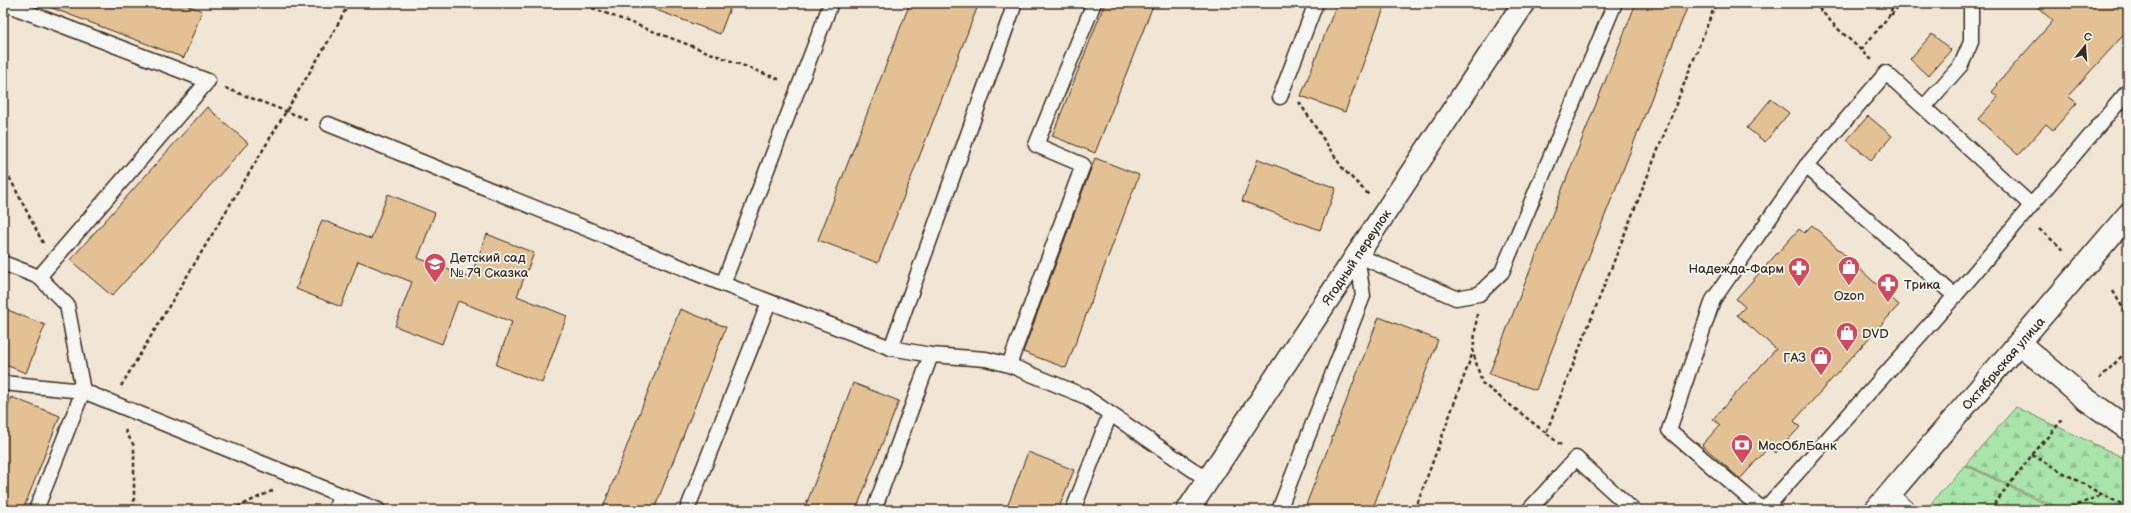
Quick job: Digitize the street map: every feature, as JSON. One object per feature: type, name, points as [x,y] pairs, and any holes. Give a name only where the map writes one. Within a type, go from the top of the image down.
[{"type":"street","name":"Ягодный переулок","points":[[1188,510],[1524,3]]},
{"type":"street","name":"Октябрьская улица","points":[[1876,510],[2020,344],[2128,216]]},
{"type":"street","points":[[2020,344],[2083,397],[2128,429]]},
{"type":"lane","points":[[3,3],[208,82],[39,277]]},
{"type":"lane","points":[[723,284],[831,3]]},
{"type":"lane","points":[[891,348],[1013,9],[1009,3]]},
{"type":"lane","points":[[1009,365],[1083,165],[1036,146],[1094,3]]},
{"type":"lane","points":[[1280,97],[1316,3]]},
{"type":"lane","points":[[1358,255],[1456,298],[1479,294],[1502,272],[1615,3]]},
{"type":"lane","points":[[1924,107],[1961,65],[1971,42],[1971,3]]},
{"type":"lane","points":[[2027,211],[1924,107],[1886,73],[1806,166],[1713,300],[1669,430],[1763,510],[1955,296],[2128,92]]},
{"type":"lane","points":[[328,124],[723,284],[891,348],[931,355],[986,359],[1009,365],[1084,396],[1208,480]]},
{"type":"lane","points":[[1806,166],[1955,296]]},
{"type":"lane","points":[[1279,510],[1364,296],[1358,255]]},
{"type":"lane","points":[[3,263],[39,277],[67,305],[83,391],[36,510]]},
{"type":"lane","points":[[687,510],[769,302]]},
{"type":"lane","points":[[874,510],[931,355]]},
{"type":"lane","points":[[3,383],[83,391],[378,510]]},
{"type":"lane","points":[[1073,510],[1110,414]]},
{"type":"lane","points":[[1529,510],[1576,458],[1633,510]]},
{"type":"lane","points":[[1891,494],[1909,510]]},
{"type":"lane","points":[[335,510],[341,495]]},
{"type":"path","points":[[134,510],[134,446],[111,402],[286,112],[349,3]]},
{"type":"path","points":[[579,3],[799,87]]},
{"type":"path","points":[[1546,433],[1716,3]]},
{"type":"path","points":[[1814,3],[1886,73]]},
{"type":"path","points":[[1889,16],[1894,3]]},
{"type":"path","points":[[1861,50],[1901,3]]},
{"type":"path","points":[[1287,79],[1303,109],[1343,168],[1386,212]]},
{"type":"path","points":[[208,82],[286,112],[328,124]]},
{"type":"path","points":[[3,165],[53,262]]},
{"type":"path","points":[[2027,211],[2066,252]]},
{"type":"path","points":[[2113,291],[2128,317]]},
{"type":"path","points":[[1415,510],[1473,352],[1479,294]]},
{"type":"path","points":[[2099,380],[2128,350]]},
{"type":"path","points":[[1473,352],[1482,383],[1576,458]]},
{"type":"path","points":[[1990,510],[2032,454],[2064,418]]},
{"type":"path","points":[[2032,454],[2103,495],[2128,507]]},
{"type":"path","points":[[231,510],[299,478]]},
{"type":"path","points":[[2064,510],[2103,495]]},
{"type":"green space","points":[[2016,407],[2128,460],[2128,510],[2062,510],[1966,464]]},
{"type":"green space","points":[[1965,465],[2058,510],[1925,510]]},
{"type":"building","points":[[44,3],[181,3],[202,11],[184,58],[44,5]]},
{"type":"building","points":[[644,3],[732,3],[720,34],[643,5]]},
{"type":"building","points":[[910,3],[979,3],[878,263],[818,240]]},
{"type":"building","points":[[1105,3],[1154,3],[1095,153],[1052,136]]},
{"type":"building","points":[[1337,3],[1386,3],[1345,112],[1301,96]]},
{"type":"building","points":[[1636,3],[1689,3],[1536,390],[1489,374]]},
{"type":"building","points":[[2033,3],[2128,3],[2128,30],[2068,96],[2077,103],[2053,130],[2046,124],[2018,155],[1978,119],[1998,97],[1992,92],[1998,85],[1997,84],[2053,21]]},
{"type":"building","points":[[1932,34],[1951,50],[1928,76],[1910,59]]},
{"type":"building","points":[[1771,99],[1789,113],[1765,142],[1747,128]]},
{"type":"building","points":[[207,107],[248,143],[112,296],[70,260]]},
{"type":"building","points":[[1868,116],[1892,136],[1871,160],[1847,140]]},
{"type":"building","points":[[1095,158],[1139,175],[1066,368],[1023,352]]},
{"type":"building","points":[[1258,159],[1336,188],[1320,230],[1242,201]]},
{"type":"building","points":[[388,194],[435,213],[418,258],[470,278],[487,234],[534,253],[517,296],[567,316],[542,383],[496,365],[512,322],[458,301],[442,344],[395,326],[412,282],[358,261],[341,307],[296,289],[322,220],[371,239]]},
{"type":"building","points":[[1812,225],[1899,305],[1794,421],[1800,427],[1776,453],[1769,447],[1740,479],[1702,445],[1720,425],[1713,419],[1776,349],[1737,315],[1745,307],[1736,299],[1799,229],[1804,233]]},
{"type":"building","points":[[3,308],[45,325],[26,373],[3,364]]},
{"type":"building","points":[[680,309],[726,327],[654,510],[602,510]]},
{"type":"building","points":[[1379,317],[1438,340],[1372,510],[1304,510]]},
{"type":"building","points":[[853,383],[899,401],[856,510],[804,510]]},
{"type":"building","points":[[11,397],[60,416],[23,510],[3,510],[3,418]]},
{"type":"building","points":[[1028,452],[1074,470],[1058,510],[1006,510]]},
{"type":"place","name":"Детский сад № 79 Сказка","points":[[435,284]]},
{"type":"place","name":"Ozon","points":[[1849,286]]},
{"type":"place","name":"Надежда-Фарм","points":[[1799,288]]},
{"type":"place","name":"Трика","points":[[1888,304]]},
{"type":"place","name":"DVD","points":[[1847,352]]},
{"type":"place","name":"ГАЗ","points":[[1821,376]]},
{"type":"place","name":"МосОблБанк","points":[[1742,464]]}]
